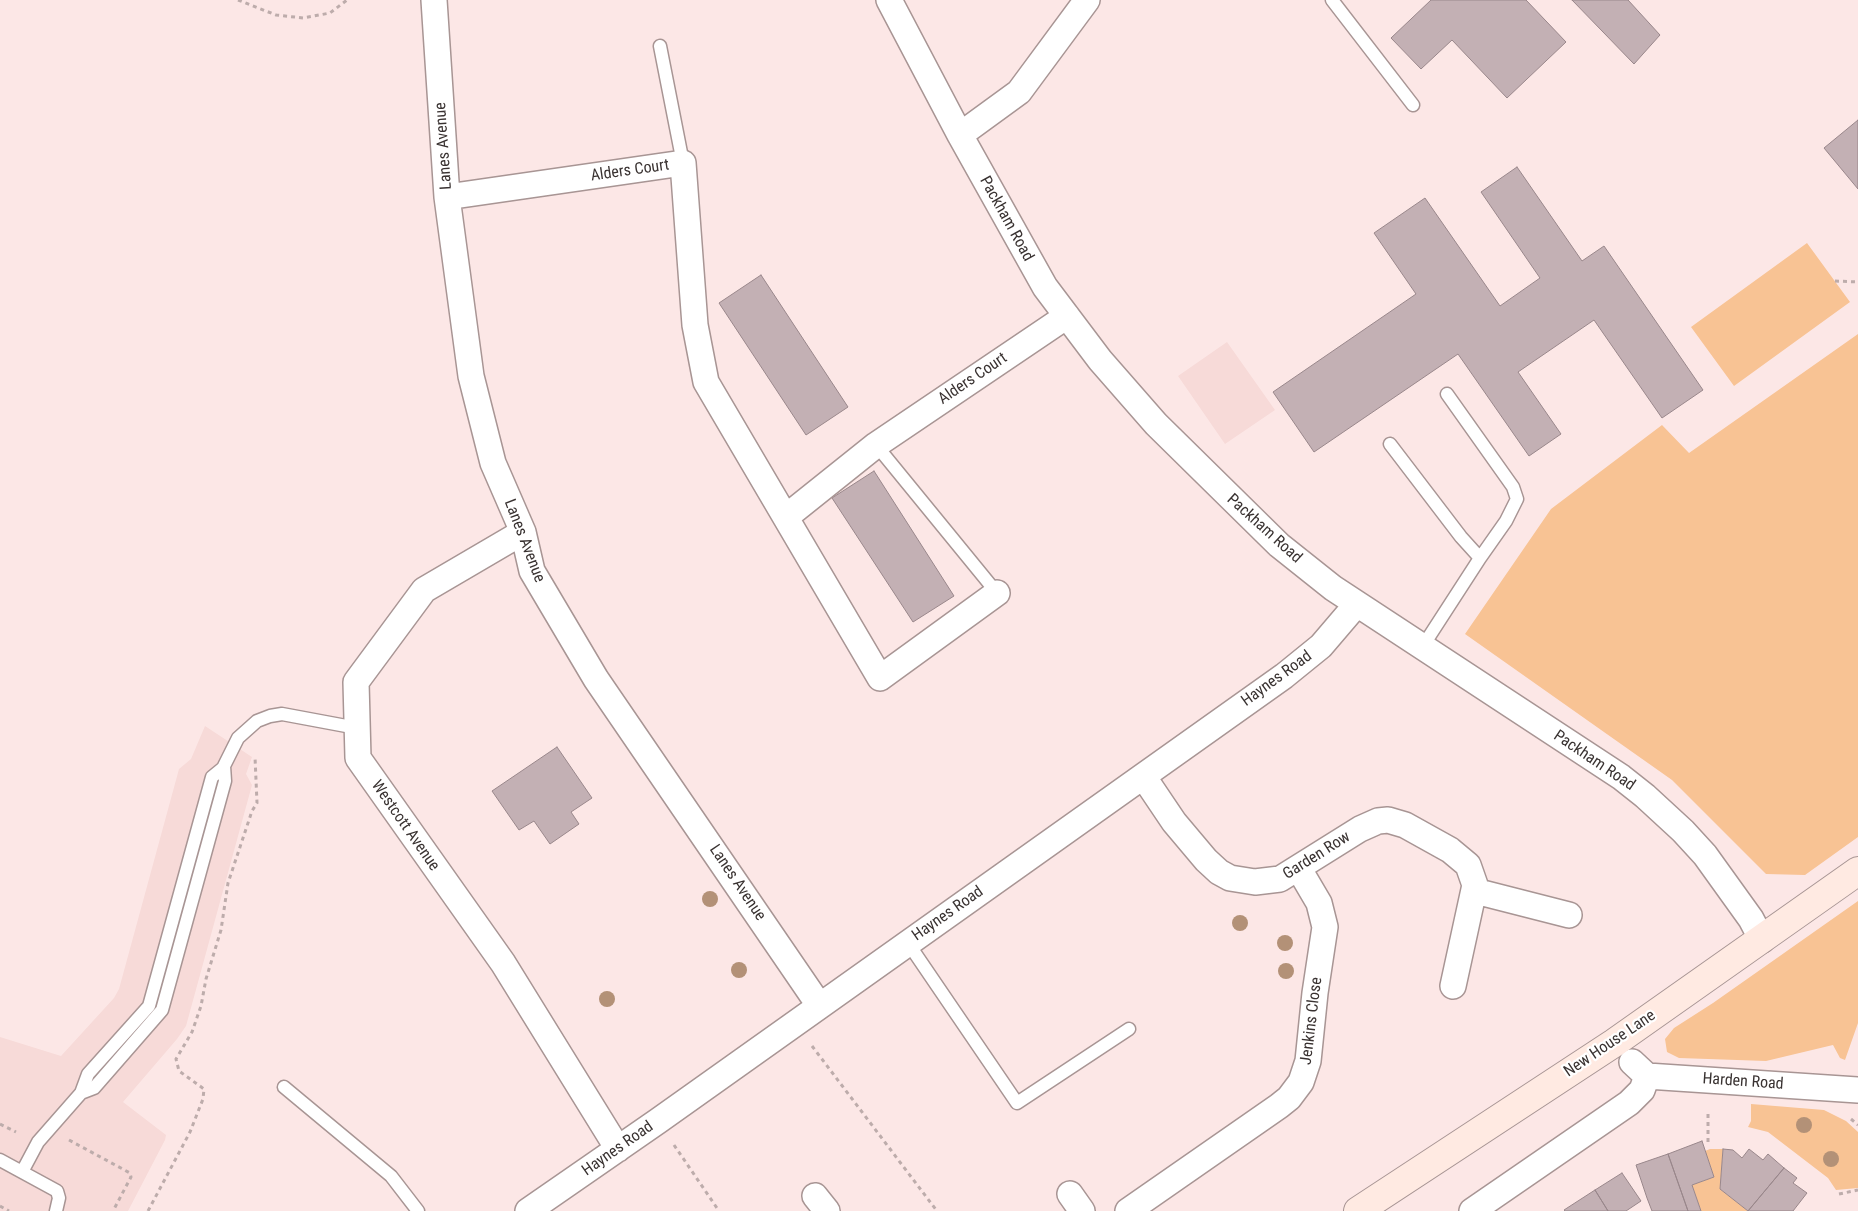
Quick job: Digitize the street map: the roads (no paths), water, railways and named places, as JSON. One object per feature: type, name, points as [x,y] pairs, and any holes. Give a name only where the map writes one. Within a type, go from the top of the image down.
[{"type":"street","name":"Lanes Avenue","points":[[434,0],[447,197],[471,376],[493,463],[523,532],[532,571],[579,653],[819,1005]]},
{"type":"street","name":"Packham Road","points":[[889,0],[960,135],[1045,288],[1128,392],[1206,475],[1279,545],[1356,605],[1423,646],[1621,777],[1645,796],[1683,831],[1705,855],[1751,918],[1762,940]]},
{"type":"street","points":[[960,135],[1019,92],[1085,1]]},
{"type":"street","name":"Alders Court","points":[[447,197],[683,163],[695,325],[706,382],[880,678],[997,593]]},
{"type":"street","name":"Alders Court","points":[[786,517],[876,444],[1067,316]]},
{"type":"street","name":"Westcott Avenue","points":[[523,532],[424,590],[356,682],[358,758],[503,963],[618,1149]]},
{"type":"street","name":"Haynes Road","points":[[544,1206],[618,1149],[1313,653],[1334,633],[1356,605]]},
{"type":"street","name":"Garden Row","points":[[1143,776],[1182,833],[1219,872],[1246,882],[1265,882],[1280,879],[1373,822],[1388,820],[1414,829],[1450,850],[1470,869],[1475,891],[1453,986]]},
{"type":"street","name":"Jenkins Close","points":[[1128,1211],[1279,1106],[1294,1092],[1301,1082],[1308,1061],[1325,923],[1319,903],[1299,869]]},
{"type":"street","name":"New House Lane","points":[[1358,1211],[1606,1048],[1858,871]]},
{"type":"street","points":[[1475,891],[1569,915]]},
{"type":"street","name":"Harden Road","points":[[1472,1211],[1629,1103],[1642,1090],[1640,1069],[1858,1090]]},
{"type":"lane","points":[[1332,0],[1413,105]]},
{"type":"lane","points":[[660,46],[683,163]]},
{"type":"lane","points":[[1423,646],[1506,520],[1515,505],[1517,496],[1447,394]]},
{"type":"lane","points":[[876,444],[997,593]]},
{"type":"lane","points":[[1390,444],[1465,542],[1480,558]]},
{"type":"lane","points":[[22,1172],[38,1142],[81,1093],[94,1088],[162,1010],[225,781],[223,768],[238,738],[249,726],[264,717],[292,715],[357,728]]},
{"type":"lane","points":[[908,943],[1017,1103],[1129,1029]]},
{"type":"lane","points":[[284,1087],[391,1176],[418,1211]]},
{"type":"lane","points":[[0,1160],[57,1191],[59,1198],[56,1211]]}]
